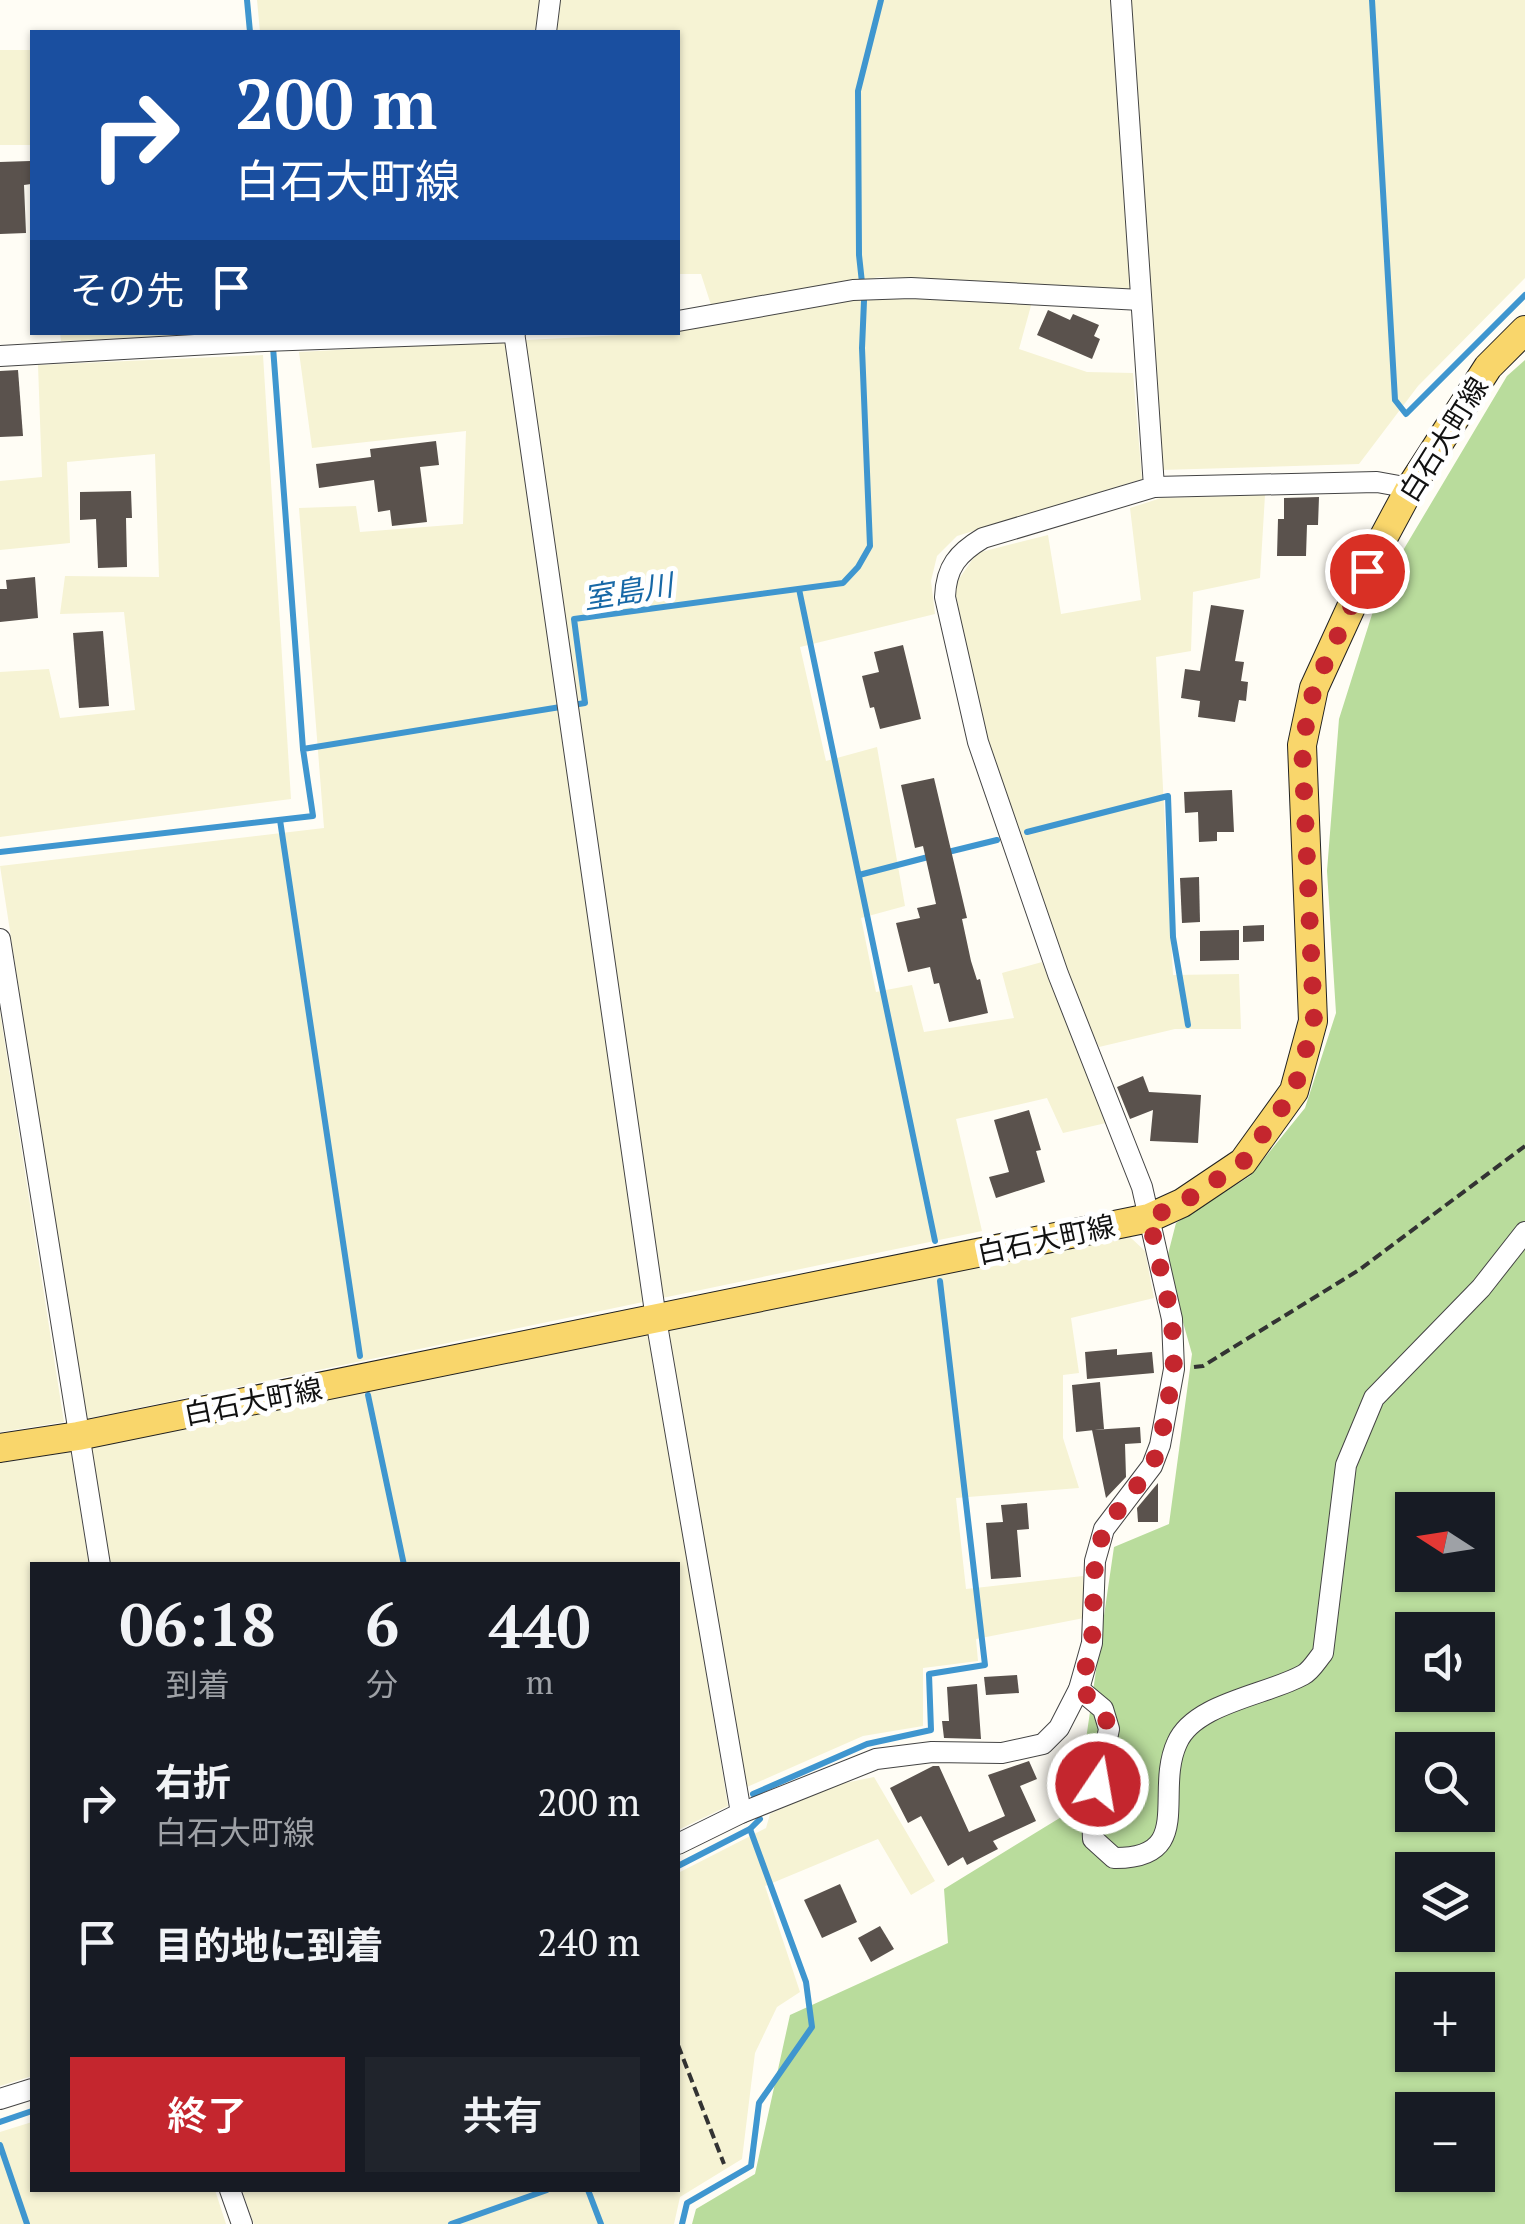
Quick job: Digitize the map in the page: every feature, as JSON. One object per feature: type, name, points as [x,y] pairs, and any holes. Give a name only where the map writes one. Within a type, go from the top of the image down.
[{"type":"main road","name":"白石大町線","points":[[0,1448],[78,1436],[1149,1218],[1182,1203],[1243,1162],[1294,1091],[1314,1021],[1302,745],[1314,688],[1410,488],[1488,367],[1525,330]]},
{"type":"street","points":[[546,30],[550,0]]},
{"type":"street","points":[[1121,0],[1154,487]]},
{"type":"street","points":[[680,321],[864,290],[911,288],[1142,300]]},
{"type":"street","points":[[0,356],[434,335]]},
{"type":"street","points":[[515,335],[656,1320],[741,1813]]},
{"type":"street","points":[[680,1843],[741,1813],[876,1759],[932,1752],[1002,1753],[1043,1744],[1058,1728],[1080,1689],[1092,1642],[1095,1561],[1104,1529],[1152,1466],[1160,1444],[1174,1369],[1172,1319],[1142,1187],[1058,974],[978,742],[944,597],[946,576],[961,551],[983,538],[1154,487],[1377,482],[1410,488]]},
{"type":"street","points":[[0,940],[99,1562]]},
{"type":"street","points":[[1080,1689],[1103,1709],[1109,1729],[1092,1812],[1093,1839],[1114,1858],[1138,1858],[1160,1846],[1167,1830],[1168,1788],[1177,1742],[1198,1717],[1307,1674],[1323,1653],[1346,1466],[1374,1398],[1482,1288],[1525,1232]]},
{"type":"street","points":[[0,2099],[30,2090]]},
{"type":"street","points":[[231,2192],[242,2224]]},
{"type":"path","points":[[1174,1369],[1203,1366],[1359,1270],[1525,1146]]},
{"type":"path","points":[[680,2050],[724,2164]]},
{"type":"shaded area","points":[[257,0],[1525,0],[1525,278],[1418,386],[1359,464],[1161,470],[1146,293],[879,277],[712,308],[701,274],[680,274],[680,30],[260,30]]},
{"type":"shaded area","points":[[0,50],[30,50],[30,145],[0,145]]},
{"type":"shaded area","points":[[868,296],[1032,302],[1019,349],[1087,372],[1133,373],[1142,479],[957,536],[937,556],[931,581],[935,614],[800,647],[826,761],[877,747],[905,906],[861,918],[876,992],[912,985],[924,1032],[1014,1018],[1002,973],[1042,962],[1106,1123],[1063,1133],[1047,1098],[956,1119],[982,1231],[85,1419],[0,866],[324,828],[299,508],[356,506],[360,532],[463,524],[466,431],[312,448],[299,352],[680,335],[680,329]]},
{"type":"shaded area","points":[[60,335],[182,335],[61,341]]},
{"type":"shaded area","points":[[263,355],[291,799],[0,837],[0,672],[49,669],[60,718],[135,710],[124,612],[60,614],[65,576],[159,577],[155,454],[67,462],[70,543],[0,550],[0,481],[42,477],[38,365]]},
{"type":"shaded area","points":[[1265,495],[1260,578],[1193,592],[1191,651],[1156,657],[1173,975],[1239,974],[1241,1029],[1175,1029],[1099,1047],[1068,980],[983,729],[954,586],[977,553],[1048,535],[1061,614],[1141,600],[1130,508],[1161,498]]},
{"type":"shaded area","points":[[0,1012],[64,1422],[0,1432]]},
{"type":"shaded area","points":[[1130,1237],[1145,1251],[1154,1298],[1071,1318],[1079,1373],[1063,1375],[1063,1438],[1079,1488],[956,1498],[966,1589],[1083,1576],[1084,1618],[976,1639],[978,1661],[923,1668],[923,1726],[863,1736],[747,1787],[668,1328]]},
{"type":"shaded area","points":[[651,1334],[728,1806],[680,1829],[680,1562],[109,1562],[89,1444]]},
{"type":"shaded area","points":[[71,1452],[89,1562],[30,1562],[30,2077],[0,2086],[0,1463]]},
{"type":"shaded area","points":[[874,1777],[935,1881],[911,1895],[878,1839],[765,1886],[800,1992],[777,2007],[755,2053],[742,2159],[680,2197],[674,2224],[254,2224],[243,2192],[680,2192],[680,1872],[766,1828],[770,1814],[830,1786]]},
{"type":"shaded area","points":[[30,2123],[30,2192],[216,2192],[226,2224],[0,2224],[0,2132]]},
{"type":"green space","points":[[1525,360],[1525,2224],[692,2224],[696,2209],[755,2174],[790,2015],[948,1943],[944,1889],[1076,1808],[1114,1547],[1169,1524],[1192,1354],[1166,1262],[1176,1223],[1250,1176],[1305,1108],[1336,1013],[1327,871],[1339,719],[1380,589],[1507,376]]},
{"type":"building","points":[[30,161],[30,184],[24,185],[26,233],[0,234],[0,162]]},
{"type":"building","points":[[1048,310],[1070,320],[1073,314],[1099,325],[1094,336],[1100,339],[1092,359],[1037,335]]},
{"type":"building","points":[[18,370],[23,436],[0,437],[0,371]]},
{"type":"building","points":[[436,441],[439,465],[420,467],[427,522],[392,526],[390,510],[378,512],[374,480],[319,488],[316,464],[371,457],[370,449]]},
{"type":"building","points":[[131,491],[132,518],[126,518],[127,567],[98,568],[96,519],[80,520],[80,492]]},
{"type":"building","points":[[1319,497],[1318,525],[1307,525],[1306,556],[1277,556],[1278,519],[1284,519],[1284,498]]},
{"type":"building","points":[[35,577],[38,618],[0,622],[0,589],[7,589],[6,580]]},
{"type":"building","points":[[1211,605],[1244,610],[1235,661],[1244,662],[1241,681],[1248,682],[1246,701],[1239,700],[1235,722],[1198,717],[1200,701],[1181,698],[1185,669],[1200,671]]},
{"type":"building","points":[[103,631],[109,706],[79,708],[73,633]]},
{"type":"building","points":[[903,645],[921,719],[880,729],[862,676],[879,672],[874,652]]},
{"type":"building","points":[[934,778],[967,918],[962,919],[971,961],[988,1013],[949,1022],[939,983],[934,984],[930,967],[908,972],[896,923],[920,918],[917,908],[936,904],[923,846],[915,848],[901,785]]},
{"type":"building","points":[[1232,790],[1234,832],[1217,832],[1217,841],[1199,842],[1198,812],[1185,813],[1184,792]]},
{"type":"building","points":[[1199,877],[1200,922],[1182,923],[1180,878]]},
{"type":"building","points":[[1264,925],[1264,941],[1243,942],[1243,926]]},
{"type":"building","points":[[1239,930],[1239,960],[1200,961],[1200,931]]},
{"type":"building","points":[[1143,1076],[1149,1092],[1201,1095],[1198,1143],[1150,1141],[1153,1110],[1130,1119],[1117,1087]]},
{"type":"building","points":[[1029,1110],[1041,1150],[1036,1151],[1045,1182],[996,1198],[989,1177],[1009,1172],[994,1120]]},
{"type":"building","points":[[1117,1349],[1117,1355],[1152,1352],[1154,1373],[1087,1379],[1085,1352]]},
{"type":"building","points":[[1100,1382],[1104,1429],[1076,1432],[1072,1385]]},
{"type":"building","points":[[1140,1427],[1141,1443],[1125,1444],[1126,1477],[1106,1498],[1092,1430]]},
{"type":"building","points":[[1158,1483],[1158,1522],[1138,1522],[1137,1508]]},
{"type":"building","points":[[1027,1503],[1029,1529],[1017,1530],[1021,1577],[991,1579],[986,1523],[1003,1522],[1001,1505]]},
{"type":"building","points":[[1017,1675],[1019,1693],[986,1695],[984,1677]]},
{"type":"building","points":[[977,1684],[981,1739],[944,1738],[942,1721],[949,1721],[947,1687]]},
{"type":"building","points":[[1029,1761],[1037,1779],[1020,1786],[1036,1821],[993,1841],[998,1849],[967,1865],[963,1857],[948,1866],[921,1816],[908,1823],[890,1788],[939,1766],[969,1832],[1005,1816],[988,1775]]},
{"type":"building","points":[[840,1884],[857,1922],[822,1938],[804,1900]]},
{"type":"building","points":[[880,1926],[894,1949],[871,1962],[858,1938]]},
{"type":"waterway","points":[[247,0],[250,30]]},
{"type":"waterway","name":"室島川","points":[[0,852],[313,816],[303,749],[585,703],[574,619],[843,583],[870,546],[862,348],[864,301],[859,255],[858,91],[881,0]]},
{"type":"waterway","points":[[1372,0],[1395,400],[1406,414],[1525,295]]},
{"type":"waterway","points":[[273,347],[303,749]]},
{"type":"waterway","points":[[799,589],[935,1241]]},
{"type":"waterway","points":[[1027,832],[1168,796],[1173,937],[1188,1025]]},
{"type":"waterway","points":[[280,820],[360,1356]]},
{"type":"waterway","points":[[944,853],[997,840]]},
{"type":"waterway","points":[[859,875],[932,856]]},
{"type":"waterway","points":[[753,1794],[867,1744],[931,1730],[929,1674],[985,1665],[940,1281]]},
{"type":"waterway","points":[[368,1395],[403,1562]]},
{"type":"waterway","points":[[680,1865],[750,1829],[760,1819]]},
{"type":"waterway","points":[[682,2224],[687,2203],[751,2166],[759,2103],[812,2027],[806,1982],[750,1829]]},
{"type":"waterway","points":[[0,2122],[30,2112]]},
{"type":"waterway","points":[[0,2145],[27,2224]]},
{"type":"waterway","points":[[451,2224],[541,2192]]},
{"type":"waterway","points":[[589,2192],[601,2224]]},
{"type":"route","points":[[1098,1784],[1109,1729],[1103,1709],[1080,1689],[1092,1642],[1095,1561],[1104,1529],[1152,1466],[1174,1369],[1172,1319],[1149,1218],[1182,1203],[1243,1162],[1294,1091],[1314,1021],[1302,745],[1314,688],[1367,571]]}]
